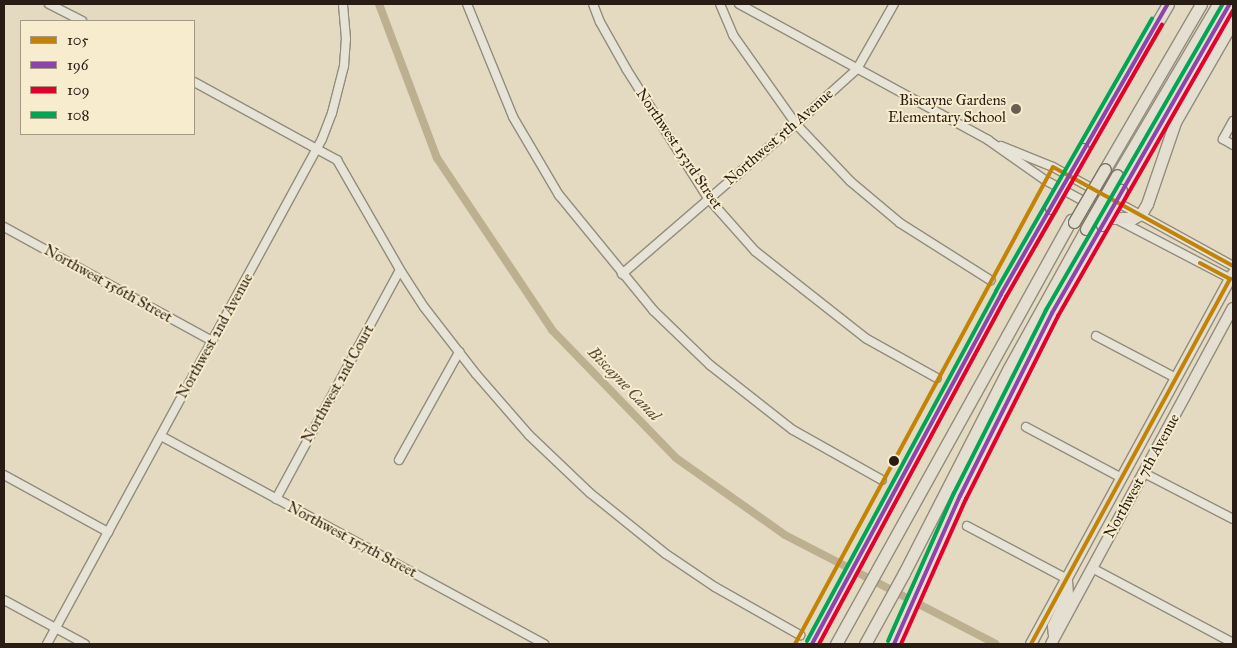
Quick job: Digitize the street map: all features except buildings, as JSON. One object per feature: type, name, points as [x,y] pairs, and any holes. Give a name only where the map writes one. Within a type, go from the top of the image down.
[{"type":"highway","points":[[814,642],[1001,294],[1168,4]]},
{"type":"highway","points":[[836,644],[865,596],[1103,168],[1200,4]]},
{"type":"highway","points":[[865,644],[904,573],[1009,368],[1117,175],[1218,4]]},
{"type":"highway","points":[[894,644],[926,569],[1014,389],[1121,190],[1230,4]]},
{"type":"highway","points":[[1114,218],[1133,218],[1140,214],[1147,204],[1175,122],[1233,21]]},
{"type":"highway","points":[[841,644],[865,596]]},
{"type":"main road","name":"Northwest 7th Avenue","points":[[1032,643],[1232,278]]},
{"type":"main road","name":"Northwest 7th Avenue","points":[[1053,641],[1233,308]]},
{"type":"main road","points":[[1144,473],[1141,455],[1159,421],[1161,407]]},
{"type":"main road","points":[[1092,568],[1088,555],[1101,525],[1099,521]]},
{"type":"main road","points":[[1053,641],[1053,626],[1068,595],[1067,579]]},
{"type":"street","points":[[49,4],[80,20]]},
{"type":"street","name":"Northwest 2nd Avenue","points":[[47,644],[317,148],[332,113],[342,73],[346,39],[343,4]]},
{"type":"street","points":[[467,4],[513,117],[559,195],[653,310],[710,365],[793,430],[882,480]]},
{"type":"street","name":"Northwest 153rd Street","points":[[593,4],[600,22],[627,70],[708,198],[755,251],[867,339],[937,378]]},
{"type":"street","points":[[720,4],[732,35],[796,124],[850,181],[900,223],[990,280]]},
{"type":"street","points":[[739,4],[988,140],[1053,167],[1233,266]]},
{"type":"street","name":"Northwest 5th Avenue","points":[[622,274],[857,69],[894,4]]},
{"type":"street","points":[[195,83],[336,158],[343,167],[400,270],[458,352],[521,426],[601,502],[689,570],[800,635]]},
{"type":"street","points":[[1233,121],[1223,139],[1233,145]]},
{"type":"street","points":[[988,140],[1045,180],[1114,218],[1232,278]]},
{"type":"street","points":[[1045,180],[1053,167]]},
{"type":"street","name":"Northwest 156th Street","points":[[4,227],[212,341]]},
{"type":"street","name":"Northwest 2nd Court","points":[[276,499],[400,270]]},
{"type":"street","points":[[1096,336],[1176,378]]},
{"type":"street","points":[[399,460],[458,352]]},
{"type":"street","points":[[1026,426],[1122,478]]},
{"type":"street","name":"Northwest 157th Street","points":[[160,436],[544,644]]},
{"type":"street","points":[[1144,473],[1233,519]]},
{"type":"street","points":[[4,476],[108,532]]},
{"type":"street","points":[[967,526],[1067,579]]},
{"type":"street","points":[[1092,568],[1233,643]]},
{"type":"street","points":[[4,600],[85,644]]},
{"type":"waterway","name":"Biscayne Canal","points":[[379,4],[437,158],[552,330],[676,458],[785,535],[996,644]]},
{"type":"transit line","name":"196","points":[[812,644],[1001,294],[1168,4]]},
{"type":"transit line","name":"108","points":[[888,641],[954,493],[1046,310],[1223,4]]},
{"type":"transit line","name":"196","points":[[894,644],[960,496],[1052,313],[1230,4]]},
{"type":"transit line","name":"109","points":[[901,644],[966,499],[1058,316],[1233,11]]},
{"type":"transit line","name":"108","points":[[807,641],[996,291],[1152,19]]},
{"type":"transit line","name":"109","points":[[819,644],[1006,297],[1162,25]]},
{"type":"transit line","name":"105","points":[[795,644],[1053,167],[1233,266]]},
{"type":"transit line","name":"105","points":[[1031,644],[1230,279],[1200,263]]},
{"type":"place","name":"Biscayne Gardens Elementary School","points":[[1016,109]]}]
